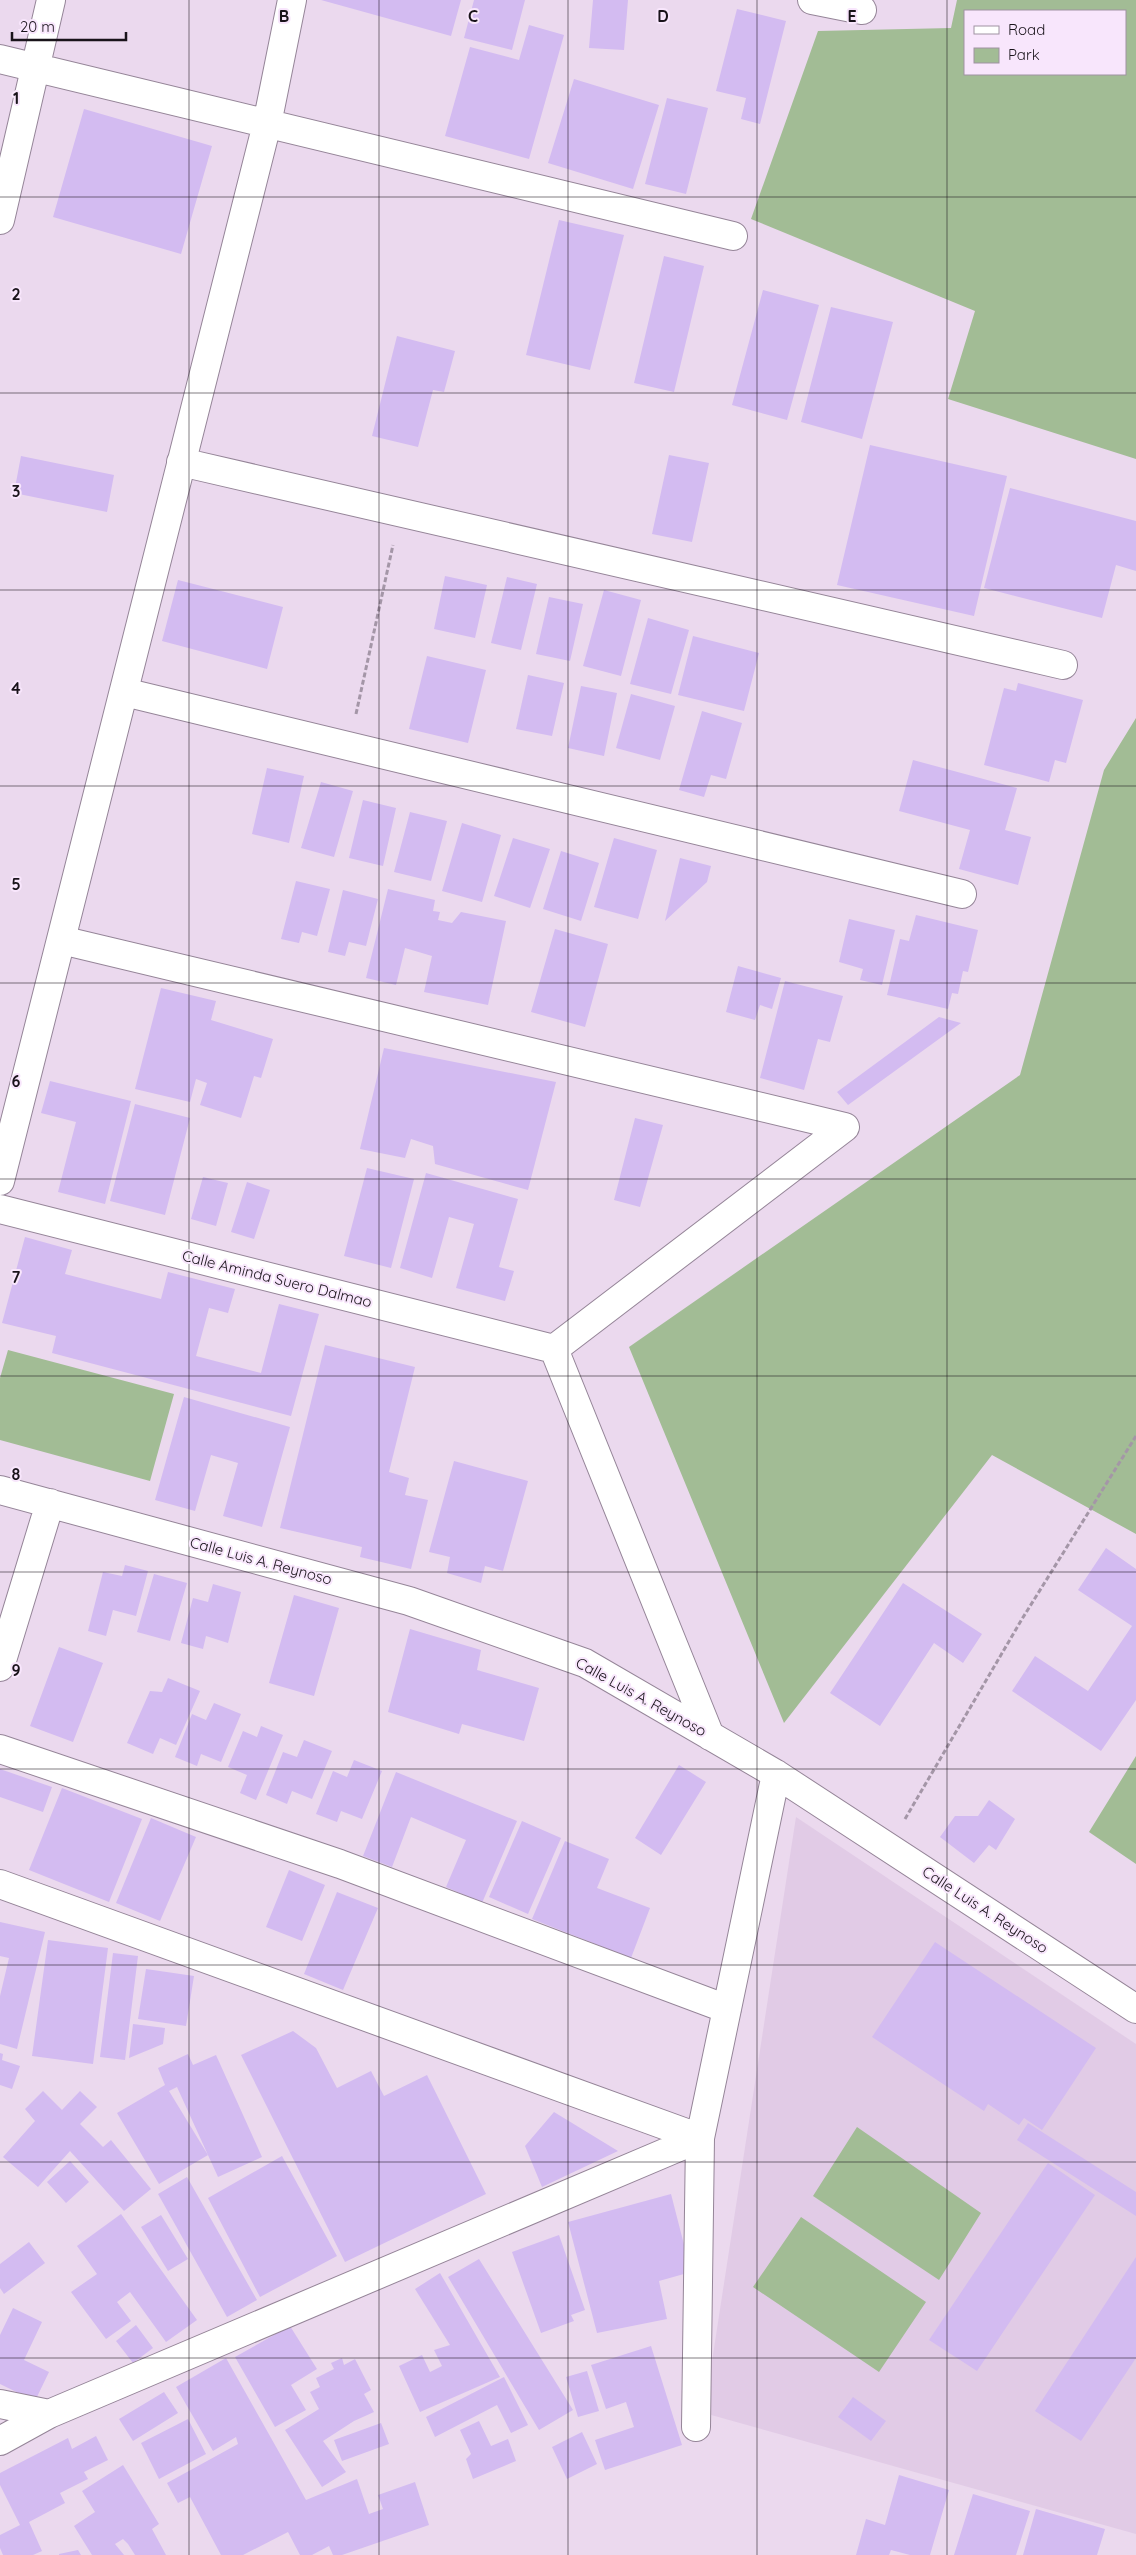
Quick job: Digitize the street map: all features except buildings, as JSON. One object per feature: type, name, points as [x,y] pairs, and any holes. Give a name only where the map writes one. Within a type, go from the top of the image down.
[{"type":"street","points":[[0,220],[51,0]]},
{"type":"street","points":[[0,1181],[267,124],[292,0]]},
{"type":"street","points":[[812,0],[862,10]]},
{"type":"street","points":[[0,59],[732,236]]},
{"type":"street","points":[[181,462],[1062,665]]},
{"type":"street","points":[[124,692],[962,894]]},
{"type":"street","points":[[61,940],[846,1127],[554,1349],[710,1736]]},
{"type":"street","name":"Calle Aminda Suero Dalmao","points":[[0,1209],[554,1349]]},
{"type":"street","name":"Calle Luis A. Reynoso","points":[[0,1490],[409,1601],[585,1663],[776,1774],[1136,2008]]},
{"type":"street","points":[[0,1667],[50,1503]]},
{"type":"street","points":[[0,1749],[340,1864],[727,2009]]},
{"type":"street","points":[[696,2427],[700,2138],[776,1774]]},
{"type":"street","points":[[0,1884],[700,2138]]},
{"type":"street","points":[[0,2442],[49,2414],[700,2138]]},
{"type":"street","points":[[0,2404],[49,2414]]},
{"type":"path","points":[[348,746],[400,512]]},
{"type":"path","points":[[889,1848],[1022,1619],[1136,1436]]},
{"type":"shaded area","points":[[796,1817],[1136,2044],[1136,2534],[704,2413]]},
{"type":"green space","points":[[957,0],[1136,0],[1136,459],[948,399],[975,311],[751,219],[818,31],[951,28]]},
{"type":"green space","points":[[1136,718],[1136,1534],[992,1455],[784,1723],[629,1347],[1020,1075],[1104,770]]},
{"type":"green space","points":[[8,1350],[174,1394],[150,1481],[0,1440],[0,1378]]},
{"type":"green space","points":[[1136,1756],[1136,1864],[1089,1832]]},
{"type":"green space","points":[[857,2127],[981,2213],[939,2280],[813,2196]]},
{"type":"green space","points":[[801,2217],[926,2302],[879,2372],[753,2287]]}]
